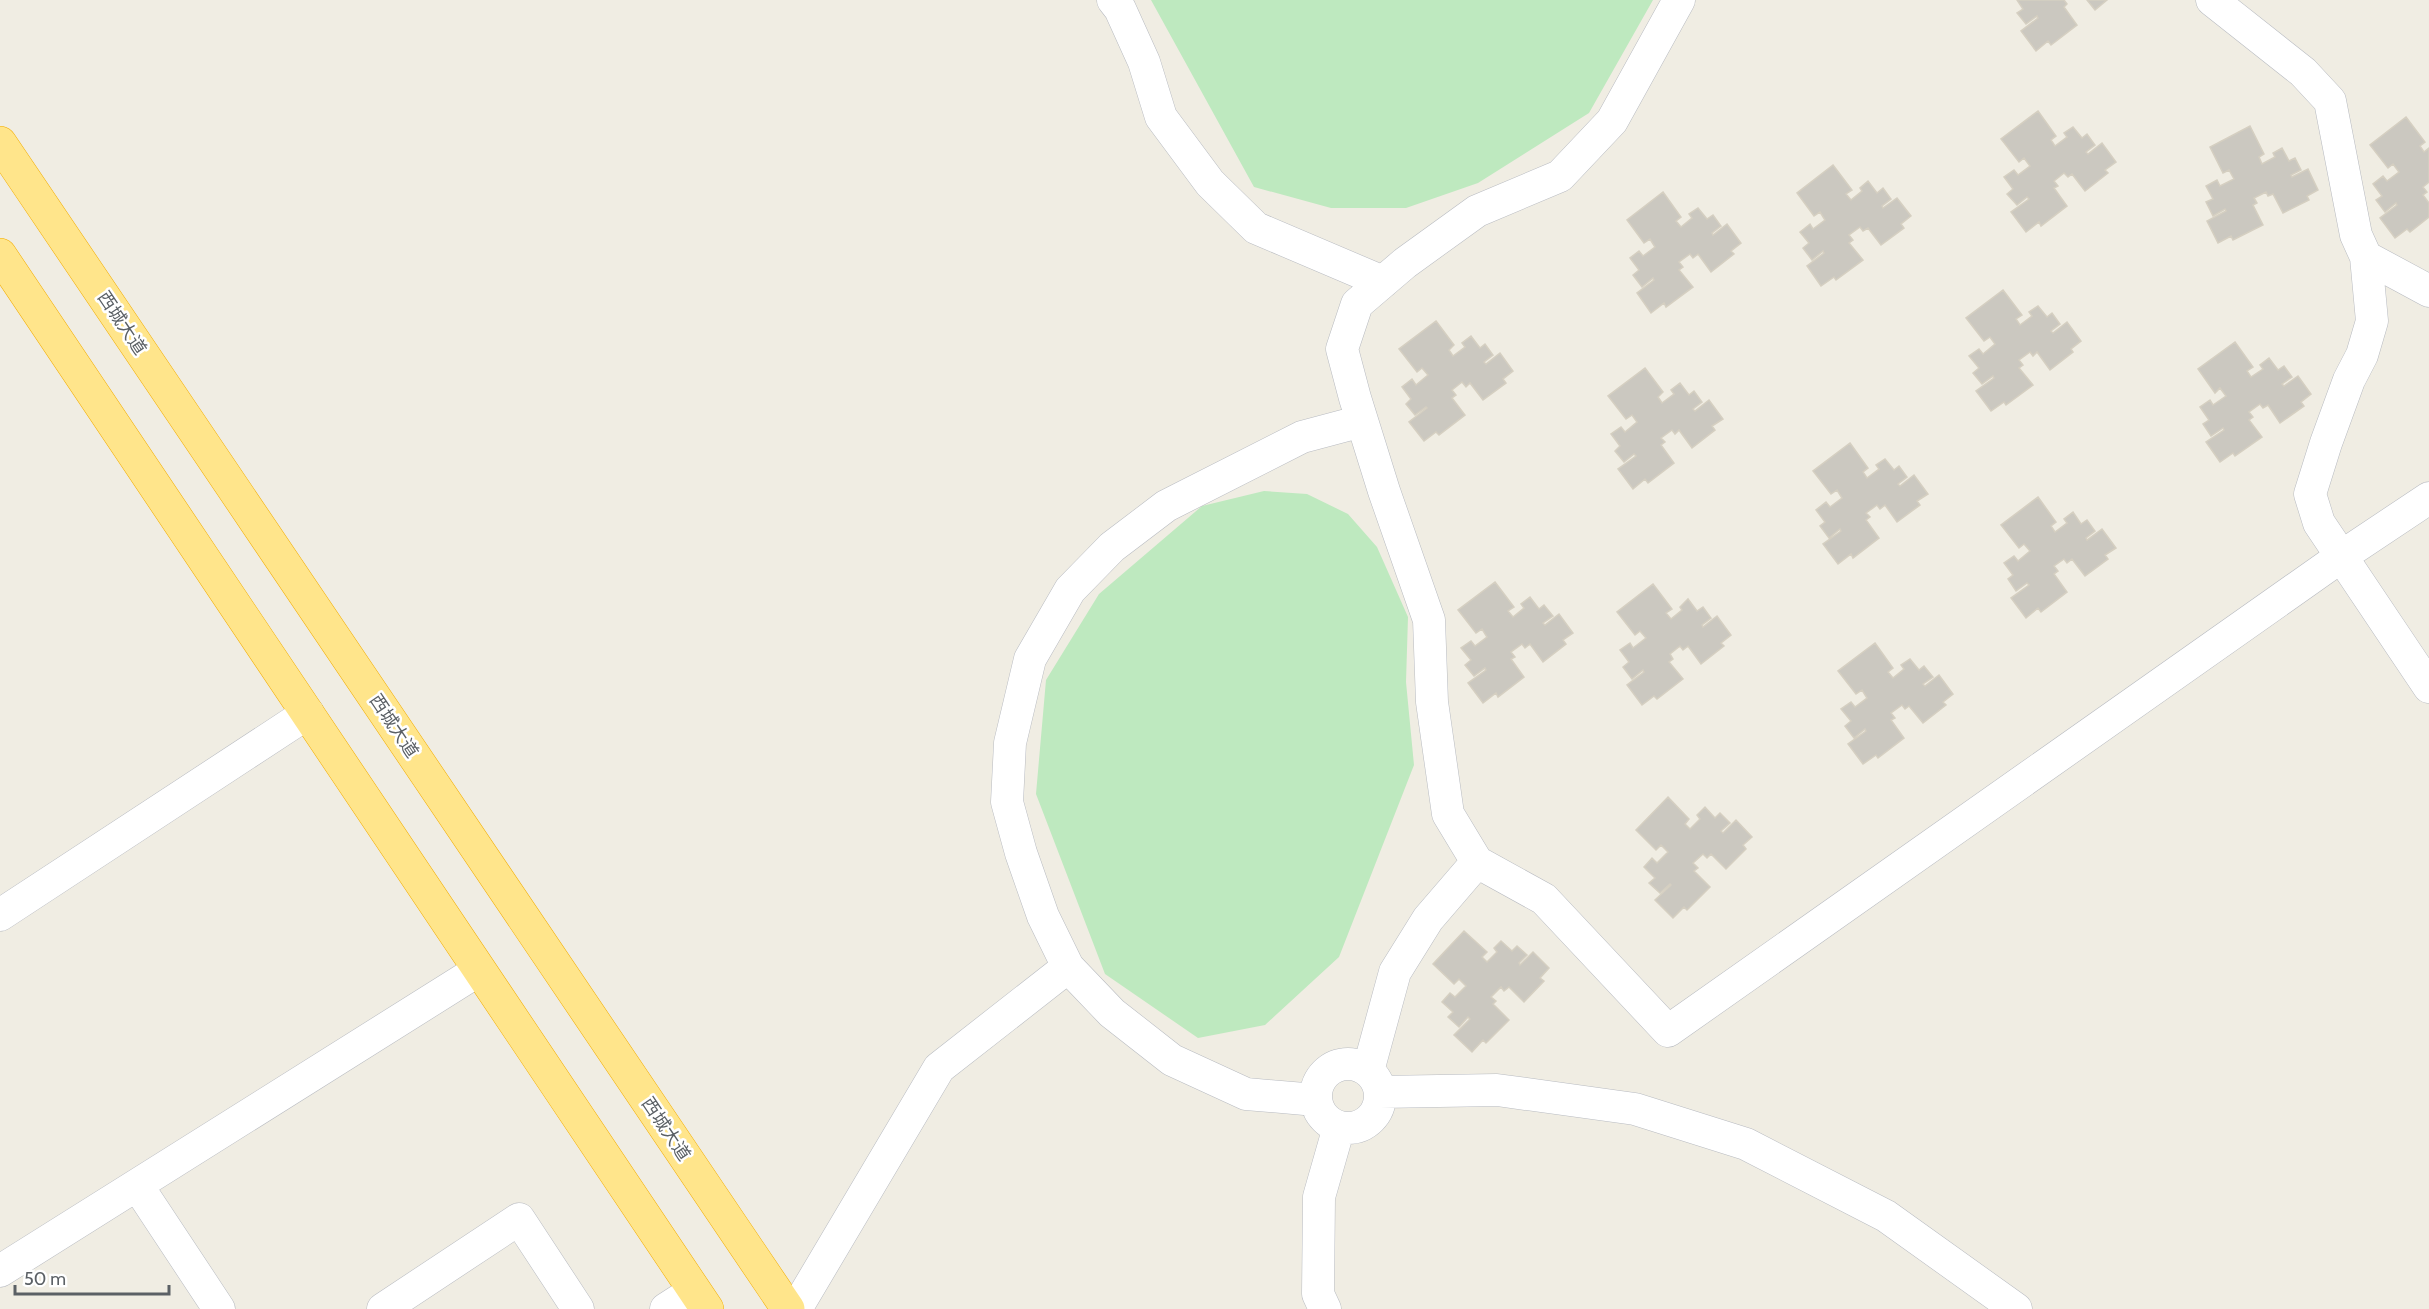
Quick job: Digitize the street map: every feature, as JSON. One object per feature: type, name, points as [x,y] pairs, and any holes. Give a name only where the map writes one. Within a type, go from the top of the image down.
[{"type":"highway","name":"西城大道","points":[[0,143],[788,1309]]},
{"type":"highway","points":[[0,255],[701,1300]]},
{"type":"street","points":[[1113,0],[1120,9],[1144,62],[1161,117],[1210,183],[1256,228],[1383,282]]},
{"type":"street","points":[[1678,0],[1612,121],[1560,176],[1477,211],[1405,263],[1357,304],[1342,349],[1362,421],[1429,620],[1431,702],[1448,814],[1477,862],[1544,899],[1668,1031],[2342,556],[2429,498]]},
{"type":"street","points":[[2212,0],[2303,72],[2330,101],[2356,235],[2366,257],[2372,321],[2362,355],[2349,380],[2310,494],[2319,524],[2429,687]]},
{"type":"street","points":[[2366,257],[2429,291]]},
{"type":"street","points":[[1316,1100],[1246,1094],[1172,1060],[1112,1013],[1068,967],[1043,916],[1021,853],[1007,802],[1010,744],[1030,659],[1070,590],[1112,547],[1166,506],[1302,437],[1362,421]]},
{"type":"street","points":[[0,915],[308,713]]},
{"type":"street","points":[[1477,862],[1428,919],[1395,972],[1374,1081],[1379,1104],[1368,1120],[1352,1128],[1339,1127],[1328,1121],[1320,1112],[1316,1100],[1317,1087],[1323,1076],[1332,1068],[1344,1064],[1357,1065],[1374,1081],[1497,1090],[1635,1109],[1746,1144],[1886,1216],[2016,1309]]},
{"type":"street","points":[[795,1309],[939,1068],[1068,967]]},
{"type":"street","points":[[0,1271],[479,970]]},
{"type":"street","points":[[1325,1309],[1318,1294],[1319,1197],[1339,1127]]},
{"type":"street","points":[[137,1185],[219,1309]]},
{"type":"street","points":[[383,1309],[519,1219],[578,1309]]},
{"type":"street","points":[[666,1309],[701,1300]]},
{"type":"green space","points":[[1151,0],[1653,0],[1589,113],[1478,183],[1406,208],[1331,208],[1254,187]]},
{"type":"green space","points":[[1264,491],[1307,494],[1348,514],[1377,547],[1408,617],[1406,682],[1414,765],[1339,957],[1265,1025],[1198,1038],[1105,974],[1036,794],[1046,680],[1099,594],[1202,506]]},
{"type":"building","points":[[2017,0],[2064,0],[2067,4],[2064,7],[2077,25],[2051,45],[2048,41],[2036,51],[2021,31],[2038,18],[2037,16],[2026,24],[2017,13],[2023,9]]},
{"type":"building","points":[[2087,0],[2107,0],[2095,10]]},
{"type":"building","points":[[2038,111],[2056,136],[2051,140],[2055,146],[2067,137],[2064,133],[2073,127],[2082,138],[2087,134],[2095,145],[2086,152],[2088,154],[2102,143],[2116,162],[2105,170],[2108,173],[2085,191],[2072,174],[2068,177],[2064,173],[2054,181],[2058,186],[2054,188],[2067,206],[2041,226],[2039,222],[2026,232],[2011,212],[2029,199],[2027,197],[2017,205],[2007,194],[2013,189],[2004,177],[2014,170],[2018,175],[2030,166],[2024,158],[2019,162],[2001,139]]},
{"type":"building","points":[[2406,117],[2425,142],[2420,146],[2424,152],[2429,148],[2429,182],[2423,187],[2427,192],[2423,195],[2429,203],[2429,217],[2410,232],[2407,229],[2395,238],[2380,218],[2397,205],[2396,203],[2385,212],[2376,200],[2382,196],[2373,184],[2383,176],[2387,181],[2399,172],[2393,164],[2388,168],[2370,145]]},
{"type":"building","points":[[2250,126],[2264,154],[2259,157],[2262,164],[2275,157],[2273,153],[2282,148],[2289,161],[2295,158],[2301,170],[2291,175],[2292,177],[2308,169],[2318,190],[2307,196],[2309,200],[2283,213],[2273,194],[2268,196],[2266,192],[2254,198],[2257,203],[2253,205],[2263,225],[2233,240],[2231,236],[2218,243],[2207,221],[2226,211],[2225,209],[2213,216],[2206,202],[2213,199],[2206,186],[2217,180],[2220,186],[2234,179],[2229,170],[2223,173],[2210,147]]},
{"type":"building","points":[[1833,165],[1852,190],[1846,194],[1851,200],[1862,191],[1860,188],[1868,181],[1877,193],[1883,188],[1891,199],[1882,206],[1883,208],[1897,198],[1911,216],[1901,224],[1904,228],[1881,245],[1868,228],[1863,231],[1860,227],[1849,235],[1853,240],[1849,243],[1863,260],[1836,280],[1834,277],[1821,286],[1807,266],[1824,253],[1823,251],[1812,260],[1803,248],[1809,243],[1800,232],[1810,224],[1813,229],[1825,220],[1820,212],[1814,216],[1797,193]]},
{"type":"building","points":[[1663,192],[1681,217],[1676,221],[1681,227],[1692,218],[1689,214],[1698,208],[1707,219],[1713,215],[1721,226],[1712,233],[1713,235],[1727,224],[1741,243],[1731,251],[1734,254],[1711,272],[1698,254],[1693,258],[1690,254],[1679,262],[1683,267],[1679,270],[1693,287],[1666,307],[1664,303],[1651,313],[1637,293],[1654,280],[1653,278],[1642,287],[1633,275],[1639,270],[1630,258],[1639,251],[1643,256],[1655,247],[1650,239],[1644,243],[1627,220]]},
{"type":"building","points":[[2003,290],[2022,315],[2016,319],[2020,325],[2032,316],[2029,312],[2038,306],[2047,317],[2052,313],[2060,324],[2051,331],[2053,333],[2067,322],[2081,341],[2071,349],[2073,352],[2050,370],[2037,352],[2033,356],[2030,352],[2019,360],[2023,365],[2019,368],[2033,385],[2006,405],[2004,402],[1991,411],[1976,391],[1994,378],[1993,376],[1982,384],[1973,373],[1979,368],[1969,356],[1979,349],[1983,354],[1995,344],[1990,337],[1984,341],[1966,318]]},
{"type":"building","points":[[1436,321],[1454,345],[1449,350],[1453,356],[1465,347],[1462,343],[1471,336],[1480,348],[1485,344],[1493,355],[1484,362],[1486,364],[1500,353],[1513,371],[1503,379],[1506,383],[1483,400],[1470,383],[1466,387],[1462,382],[1452,390],[1456,395],[1452,398],[1465,415],[1439,435],[1436,432],[1424,441],[1409,422],[1427,408],[1415,415],[1406,404],[1411,399],[1402,387],[1412,379],[1416,385],[1428,375],[1422,368],[1417,372],[1399,349]]},
{"type":"building","points":[[2235,342],[2253,367],[2247,371],[2251,377],[2263,369],[2260,365],[2269,358],[2278,370],[2284,366],[2292,377],[2282,384],[2284,386],[2298,376],[2311,394],[2301,402],[2304,406],[2280,423],[2268,405],[2263,408],[2260,404],[2249,412],[2253,417],[2249,420],[2262,437],[2235,456],[2233,453],[2220,462],[2206,442],[2224,430],[2223,428],[2211,436],[2203,424],[2209,420],[2200,407],[2210,400],[2213,405],[2226,396],[2220,388],[2215,393],[2198,369]]},
{"type":"building","points":[[1645,368],[1663,392],[1658,397],[1662,403],[1674,394],[1671,390],[1680,383],[1689,395],[1694,391],[1702,402],[1693,409],[1695,411],[1709,400],[1723,419],[1712,426],[1715,430],[1692,448],[1679,430],[1675,434],[1672,430],[1661,438],[1665,442],[1661,445],[1674,463],[1648,483],[1645,479],[1633,489],[1618,469],[1636,456],[1634,454],[1624,462],[1615,451],[1620,446],[1611,434],[1621,427],[1625,432],[1637,422],[1632,415],[1626,419],[1608,396]]},
{"type":"building","points":[[1850,443],[1868,468],[1863,472],[1867,478],[1879,469],[1876,465],[1885,459],[1894,470],[1899,466],[1907,477],[1898,484],[1900,486],[1914,475],[1928,494],[1917,501],[1920,505],[1897,522],[1885,505],[1880,509],[1877,505],[1866,513],[1870,517],[1866,520],[1879,538],[1853,558],[1851,554],[1838,564],[1823,544],[1841,531],[1840,529],[1829,538],[1820,526],[1825,522],[1816,510],[1826,502],[1830,507],[1842,498],[1837,490],[1831,494],[1813,471]]},
{"type":"building","points":[[2038,497],[2056,522],[2051,526],[2055,532],[2067,523],[2064,519],[2073,512],[2081,524],[2087,520],[2095,531],[2086,538],[2087,540],[2102,529],[2116,548],[2105,555],[2108,559],[2085,576],[2072,559],[2067,563],[2064,559],[2054,566],[2058,571],[2054,574],[2067,592],[2041,612],[2038,608],[2026,618],[2011,598],[2029,585],[2027,583],[2016,591],[2008,579],[2013,575],[2004,563],[2014,556],[2018,561],[2030,551],[2024,544],[2019,548],[2001,525]]},
{"type":"building","points":[[1495,582],[1514,607],[1508,611],[1513,617],[1524,608],[1521,604],[1530,597],[1539,609],[1544,605],[1553,616],[1543,623],[1545,625],[1559,614],[1573,633],[1563,640],[1566,644],[1543,662],[1530,644],[1525,648],[1522,644],[1511,652],[1515,657],[1511,659],[1524,677],[1498,697],[1496,693],[1483,703],[1468,683],[1486,670],[1485,668],[1474,676],[1465,665],[1471,660],[1461,648],[1471,641],[1475,646],[1487,637],[1482,629],[1476,633],[1458,610]]},
{"type":"building","points":[[1653,584],[1672,609],[1666,613],[1671,619],[1682,610],[1680,607],[1688,599],[1697,611],[1703,607],[1711,618],[1702,625],[1703,627],[1717,616],[1731,635],[1721,643],[1724,646],[1701,664],[1688,646],[1683,650],[1680,646],[1670,654],[1673,659],[1669,662],[1683,679],[1657,699],[1654,696],[1642,705],[1627,685],[1644,672],[1643,670],[1632,679],[1623,667],[1629,662],[1620,650],[1630,643],[1633,648],[1646,638],[1640,631],[1635,635],[1617,612]]},
{"type":"building","points":[[1875,643],[1893,668],[1888,672],[1893,678],[1904,669],[1901,665],[1910,659],[1919,670],[1924,666],[1933,677],[1923,684],[1925,686],[1939,675],[1953,694],[1943,702],[1946,705],[1923,723],[1909,706],[1905,709],[1902,705],[1891,713],[1895,718],[1891,720],[1904,738],[1878,758],[1876,755],[1863,764],[1848,744],[1866,731],[1865,729],[1854,738],[1845,726],[1851,721],[1841,709],[1851,702],[1855,707],[1867,698],[1862,690],[1856,694],[1838,671]]},
{"type":"building","points":[[1668,797],[1689,819],[1685,824],[1690,829],[1700,819],[1697,815],[1705,807],[1715,818],[1720,813],[1730,823],[1721,831],[1723,833],[1736,820],[1752,837],[1743,845],[1746,849],[1726,869],[1711,854],[1707,858],[1703,854],[1693,863],[1698,868],[1694,871],[1710,887],[1687,910],[1684,907],[1673,918],[1655,900],[1671,885],[1660,893],[1649,883],[1655,878],[1644,867],[1652,858],[1657,863],[1668,852],[1661,845],[1656,850],[1636,830]]},
{"type":"building","points":[[1464,931],[1487,952],[1482,957],[1487,962],[1497,952],[1494,948],[1501,941],[1512,951],[1517,946],[1527,955],[1519,963],[1520,965],[1533,952],[1549,968],[1540,978],[1544,981],[1524,1002],[1509,987],[1504,991],[1501,987],[1491,997],[1496,1001],[1493,1004],[1509,1020],[1486,1043],[1483,1040],[1472,1052],[1454,1035],[1470,1019],[1468,1017],[1459,1027],[1448,1017],[1453,1012],[1442,1002],[1450,993],[1455,997],[1466,986],[1459,979],[1454,984],[1433,964]]}]
